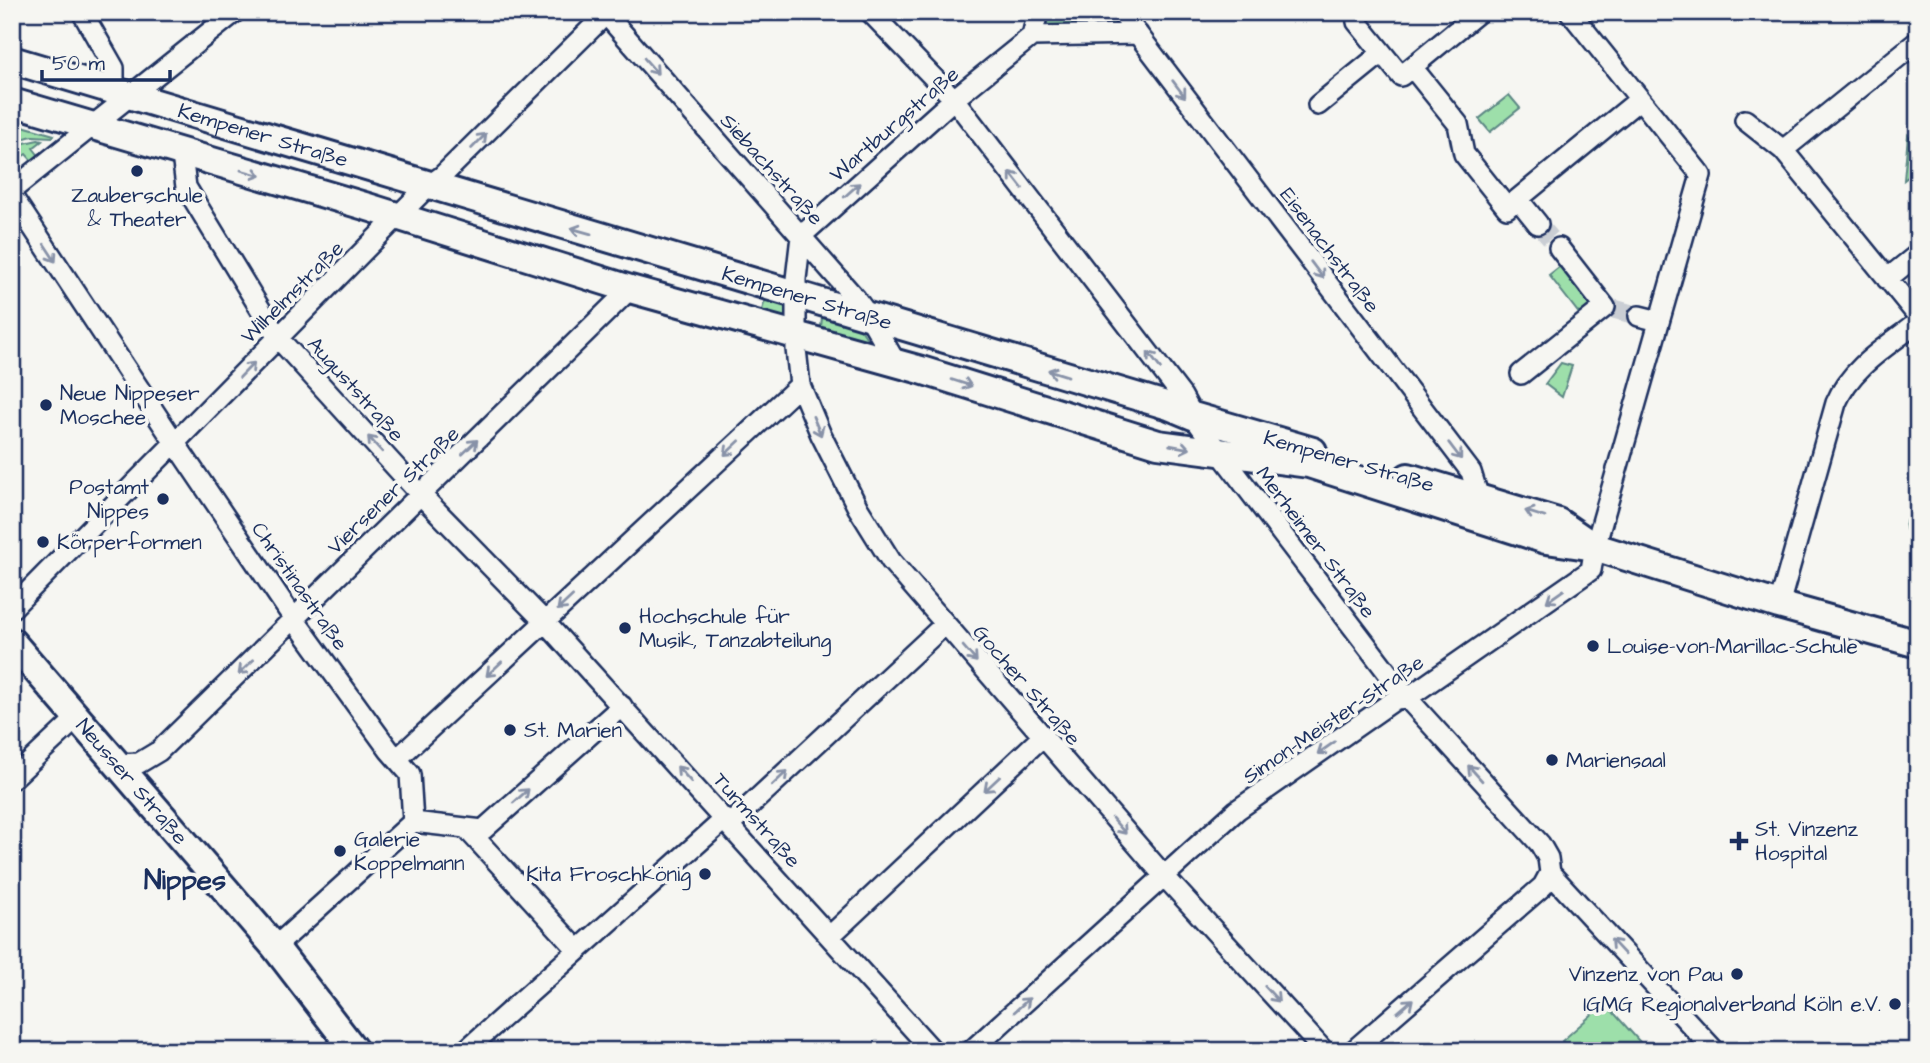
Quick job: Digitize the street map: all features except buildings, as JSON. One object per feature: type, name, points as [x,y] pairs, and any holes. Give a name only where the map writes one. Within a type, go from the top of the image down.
[{"type":"main road","name":"Kempener Straße","points":[[12,60],[1193,416],[1558,522],[1595,547]]},
{"type":"main road","name":"Kempener Straße","points":[[12,102],[630,289],[897,363],[1158,444],[1309,464],[1557,543],[1595,547],[1779,605],[1918,644]]},
{"type":"main road","name":"Neusser Straße","points":[[12,642],[275,947],[355,1051]]},
{"type":"street","points":[[82,12],[114,68],[123,92]]},
{"type":"street","points":[[12,190],[93,127],[123,92],[235,12]]},
{"type":"street","name":"Merheimer Straße","points":[[870,12],[954,99],[1182,396],[1218,450],[1406,698],[1540,844],[1548,858],[1550,873],[1715,1051]]},
{"type":"street","points":[[1038,12],[1032,36],[1138,34]]},
{"type":"street","name":"Eisenachstraße","points":[[1121,12],[1471,472],[1479,498]]},
{"type":"street","points":[[1356,12],[1357,22],[1401,76],[1479,12]]},
{"type":"street","points":[[1412,67],[1458,124],[1464,154],[1507,208],[1640,99],[1570,12]]},
{"type":"street","name":"Wilhelmstraße","points":[[12,608],[428,186],[442,176],[606,13]]},
{"type":"street","name":"Siebachstraße","points":[[606,13],[870,318],[897,363]]},
{"type":"street","name":"Wartburgstraße","points":[[801,236],[954,99],[1032,36]]},
{"type":"street","points":[[1783,150],[1918,41]]},
{"type":"street","points":[[1318,106],[1382,53]]},
{"type":"street","name":"Simon-Meister-Straße","points":[[971,1051],[1237,810],[1396,699],[1406,698],[1589,572],[1701,175],[1640,99]]},
{"type":"street","points":[[1745,120],[1783,150],[1918,316]]},
{"type":"street","name":"Auguststraße","points":[[185,155],[183,163],[186,187],[278,338],[421,495],[545,622]]},
{"type":"street","name":"Christinastraße","points":[[12,196],[294,619],[410,774],[413,822]]},
{"type":"street","points":[[1518,199],[1538,224]]},
{"type":"street","points":[[796,295],[801,236]]},
{"type":"street","points":[[1521,374],[1610,308],[1559,248]]},
{"type":"street","points":[[1887,279],[1918,254]]},
{"type":"street","name":"Viersener Straße","points":[[119,764],[139,763],[159,751],[630,289]]},
{"type":"street","name":"Gocher Straße","points":[[796,295],[800,385],[821,435],[858,508],[891,561],[1165,877],[1324,1051]]},
{"type":"street","points":[[1639,316],[1660,321]]},
{"type":"street","points":[[1779,605],[1843,385],[1918,322]]},
{"type":"street","points":[[397,759],[800,385]]},
{"type":"street","name":"Turmstraße","points":[[545,622],[933,1051]]},
{"type":"street","points":[[465,1051],[728,822],[944,625]]},
{"type":"street","points":[[275,947],[413,822],[483,830],[622,706]]},
{"type":"street","points":[[12,779],[78,717]]},
{"type":"street","points":[[830,936],[1042,737]]},
{"type":"street","points":[[466,828],[578,950]]},
{"type":"street","points":[[1353,1051],[1544,886],[1550,873]]},
{"type":"green space","points":[[1045,12],[1113,12],[1125,29],[1040,29]]},
{"type":"green space","points":[[1509,95],[1520,108],[1490,132],[1479,119]]},
{"type":"green space","points":[[12,123],[54,135],[32,136],[12,142]]},
{"type":"green space","points":[[1908,135],[1918,147],[1918,169],[1904,180]]},
{"type":"green space","points":[[42,141],[33,148],[40,157],[33,162],[26,154],[12,164],[12,148]]},
{"type":"green space","points":[[1563,264],[1598,308],[1584,320],[1549,275]]},
{"type":"green space","points":[[766,297],[786,303],[786,322],[761,313]]},
{"type":"green space","points":[[823,309],[853,318],[877,353],[820,336]]},
{"type":"green space","points":[[1561,363],[1572,366],[1562,397],[1545,384]]},
{"type":"green space","points":[[1918,505],[1918,542],[1908,533],[1906,524],[1909,514]]},
{"type":"green space","points":[[1605,1003],[1648,1051],[1570,1051],[1562,1041]]},
{"type":"tunnel","points":[[1538,224],[1559,248]]},
{"type":"tunnel","points":[[1614,309],[1639,316]]},
{"type":"place","name":"Zauberschule & Theater","points":[[137,171]]},
{"type":"place","name":"Neue Nippeser Moschee","points":[[46,405]]},
{"type":"place","name":"Postamt Nippes","points":[[163,499]]},
{"type":"place","name":"Körperformen","points":[[43,542]]},
{"type":"place","name":"Hochschule für Musik, Tanzabteilung","points":[[625,628]]},
{"type":"place","name":"Louise-von-Marillac-Schule","points":[[1593,646]]},
{"type":"place","name":"St. Marien","points":[[510,730]]},
{"type":"place","name":"Mariensaal","points":[[1552,760]]},
{"type":"place","name":"St. Vinzenz Hospital","points":[[1739,841]]},
{"type":"place","name":"Galerie Koppelmann","points":[[340,851]]},
{"type":"place","name":"Kita Froschkönig","points":[[705,874]]},
{"type":"place","name":"Vinzenz von Pau","points":[[1737,974]]},
{"type":"place","name":"IGMG Regionalverband Köln e.V.","points":[[1895,1004]]},
{"type":"district","name":"Nippes","points":[[185,879]]}]
